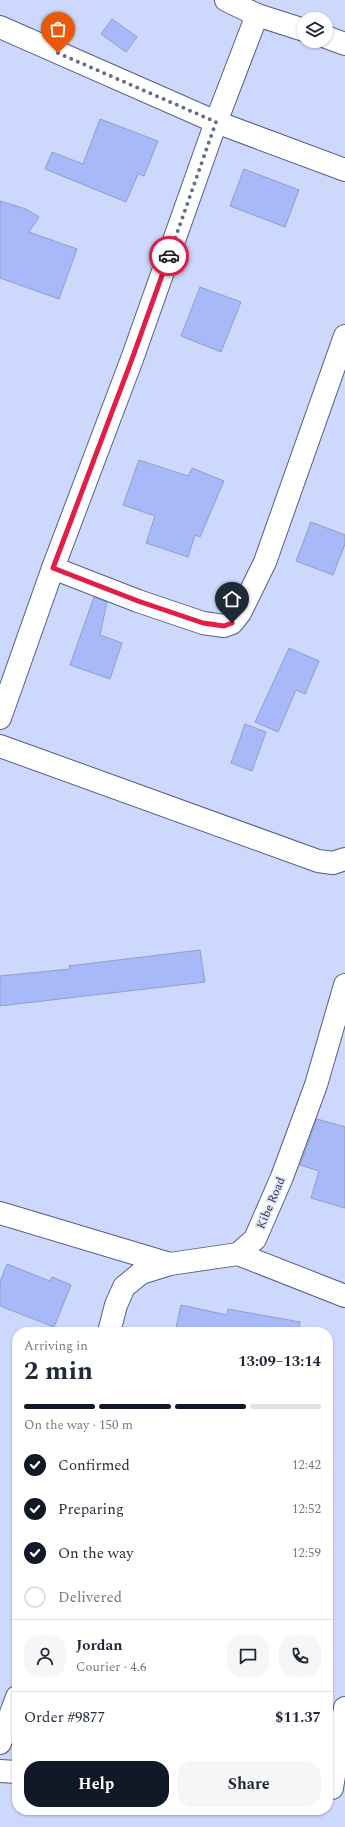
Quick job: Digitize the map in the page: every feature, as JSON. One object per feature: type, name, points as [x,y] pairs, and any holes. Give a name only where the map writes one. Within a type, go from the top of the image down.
[{"type":"street","points":[[226,0],[257,14],[297,28]]},
{"type":"street","points":[[0,718],[53,568],[132,359],[216,122],[257,14]]},
{"type":"street","points":[[0,27],[216,122],[345,170]]},
{"type":"street","points":[[333,40],[345,44]]},
{"type":"street","points":[[53,568],[138,601],[203,623],[224,626],[232,623],[240,613],[265,562],[345,336]]},
{"type":"street","points":[[0,746],[318,861],[333,863],[345,859]]},
{"type":"street","name":"Kibe Road","points":[[238,1254],[255,1239],[282,1177],[316,1085],[345,985]]},
{"type":"street","points":[[0,1213],[170,1264]]},
{"type":"street","points":[[110,1327],[116,1305],[124,1287],[141,1272],[170,1264],[238,1254],[345,1296]]},
{"type":"street","points":[[335,1788],[345,1708]]},
{"type":"street","points":[[0,1743],[12,1711]]},
{"type":"street","points":[[0,1771],[12,1772]]},
{"type":"building","points":[[112,19],[137,37],[126,52],[101,34]]},
{"type":"building","points":[[100,119],[158,141],[144,176],[138,174],[126,202],[45,169],[52,152],[83,164]]},
{"type":"building","points":[[244,169],[299,190],[285,227],[230,206]]},
{"type":"building","points":[[0,201],[26,209],[39,217],[29,232],[77,249],[59,299],[0,278]]},
{"type":"building","points":[[200,287],[241,302],[221,352],[181,336]]},
{"type":"building","points":[[139,460],[188,476],[192,468],[224,481],[200,537],[195,535],[188,557],[146,543],[155,516],[123,505]]},
{"type":"building","points":[[311,522],[345,535],[345,544],[333,575],[296,561]]},
{"type":"building","points":[[94,597],[107,602],[100,635],[122,643],[110,679],[70,665]]},
{"type":"building","points":[[289,648],[319,661],[305,694],[296,690],[278,732],[255,722]]},
{"type":"building","points":[[245,724],[266,732],[252,771],[231,763]]},
{"type":"building","points":[[200,950],[205,982],[0,1006],[0,976],[70,969],[69,966]]},
{"type":"building","points":[[317,1119],[345,1127],[345,1208],[311,1198],[319,1171],[300,1165]]},
{"type":"building","points":[[7,1264],[50,1281],[52,1277],[71,1285],[54,1327],[0,1306],[0,1282]]},
{"type":"building","points":[[181,1305],[227,1315],[228,1309],[300,1322],[300,1327],[176,1327]]},
{"type":"way so far","points":[[58,53],[216,122],[169,256]]},
{"type":"route","points":[[169,256],[132,359],[53,568],[138,601],[203,623],[214,626],[224,626],[232,623]]}]
